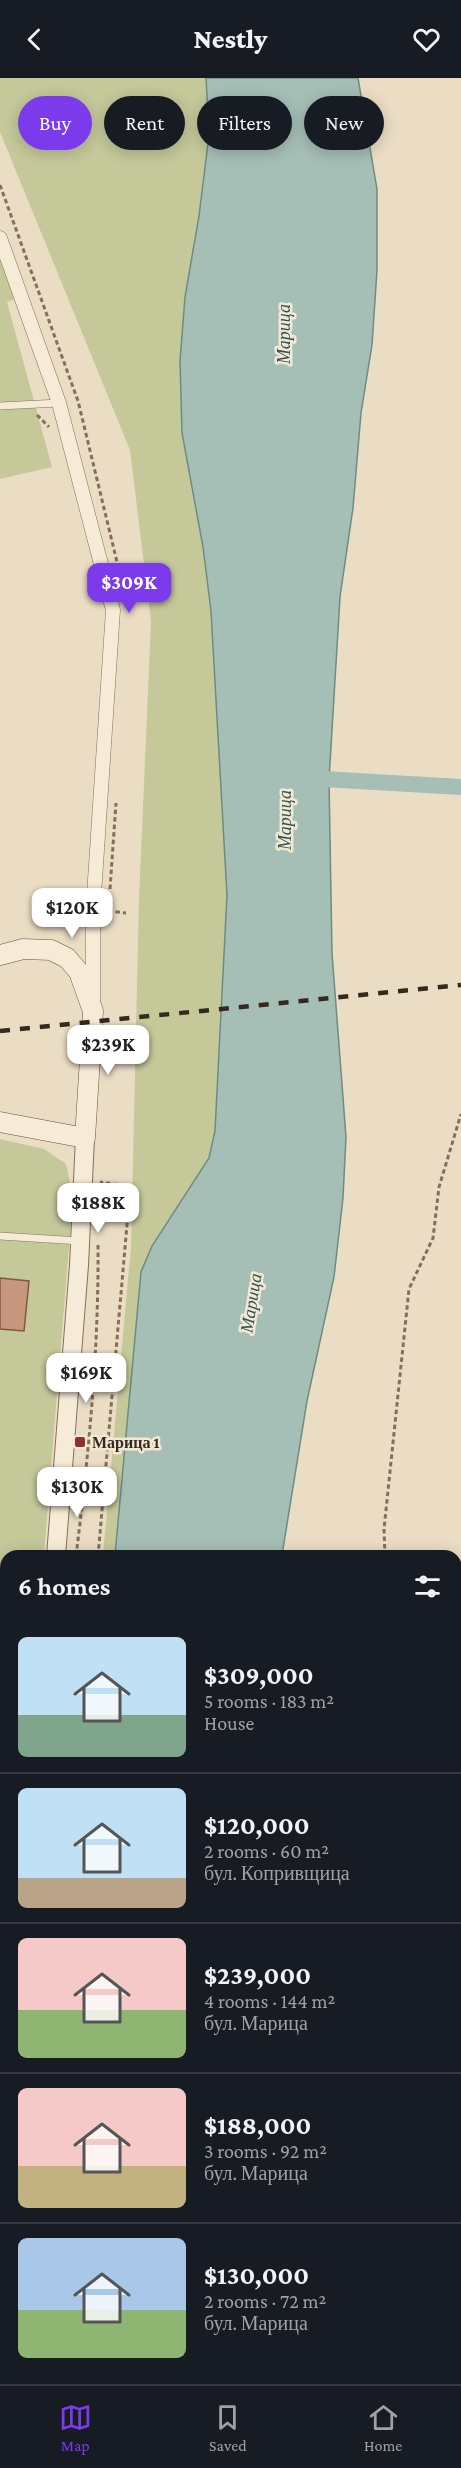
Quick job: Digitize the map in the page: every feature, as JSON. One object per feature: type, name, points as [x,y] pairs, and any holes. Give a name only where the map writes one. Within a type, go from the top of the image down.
[{"type":"main road","points":[[0,955],[23,949],[51,951],[67,958],[79,972],[93,1011],[85,1138],[0,1122]]},
{"type":"street","points":[[0,238],[59,403],[113,610],[93,910],[93,1011]]},
{"type":"street","points":[[56,1550],[80,1241],[85,1138]]},
{"type":"lane","points":[[0,406],[59,403]]},
{"type":"lane","points":[[0,1236],[80,1241]]},
{"type":"path","points":[[33,411],[49,427],[84,421]]},
{"type":"path","points":[[108,911],[126,913]]},
{"type":"path","points":[[385,1550],[384,1529],[409,1289],[433,1238],[438,1187],[461,1114]]},
{"type":"path","points":[[83,1181],[129,1186],[99,1550]]},
{"type":"path","points":[[86,1478],[105,1478]]},
{"type":"green space","points":[[0,78],[206,78],[207,96],[197,96],[197,150],[207,150],[185,297],[180,361],[182,433],[203,547],[211,611],[227,895],[215,1131],[209,1158],[152,1246],[141,1272],[115,1550],[103,1550],[131,1247],[139,899],[151,621],[130,450],[0,132]]},
{"type":"green space","points":[[0,258],[15,299],[7,302],[52,467],[0,479]]},
{"type":"green space","points":[[0,1139],[44,1149],[66,1164],[73,1196],[44,1550],[0,1550]]},
{"type":"water","name":"Марица","points":[[206,78],[358,78],[361,96],[304,96],[304,150],[370,150],[377,189],[377,270],[372,345],[361,413],[353,508],[340,597],[329,780],[332,953],[346,1137],[343,1198],[334,1277],[307,1401],[283,1550],[115,1550],[141,1272],[152,1246],[209,1158],[215,1131],[227,895],[211,611],[203,547],[182,433],[180,361],[185,297],[207,150],[292,150],[292,96],[207,96]]},
{"type":"building","points":[[0,1278],[29,1281],[24,1331],[0,1329]]},
{"type":"waterway","points":[[306,778],[461,787]]},
{"type":"railway","points":[[0,1031],[461,985]]},
{"type":"place","name":"Марица 1","points":[[80,1442]]}]
